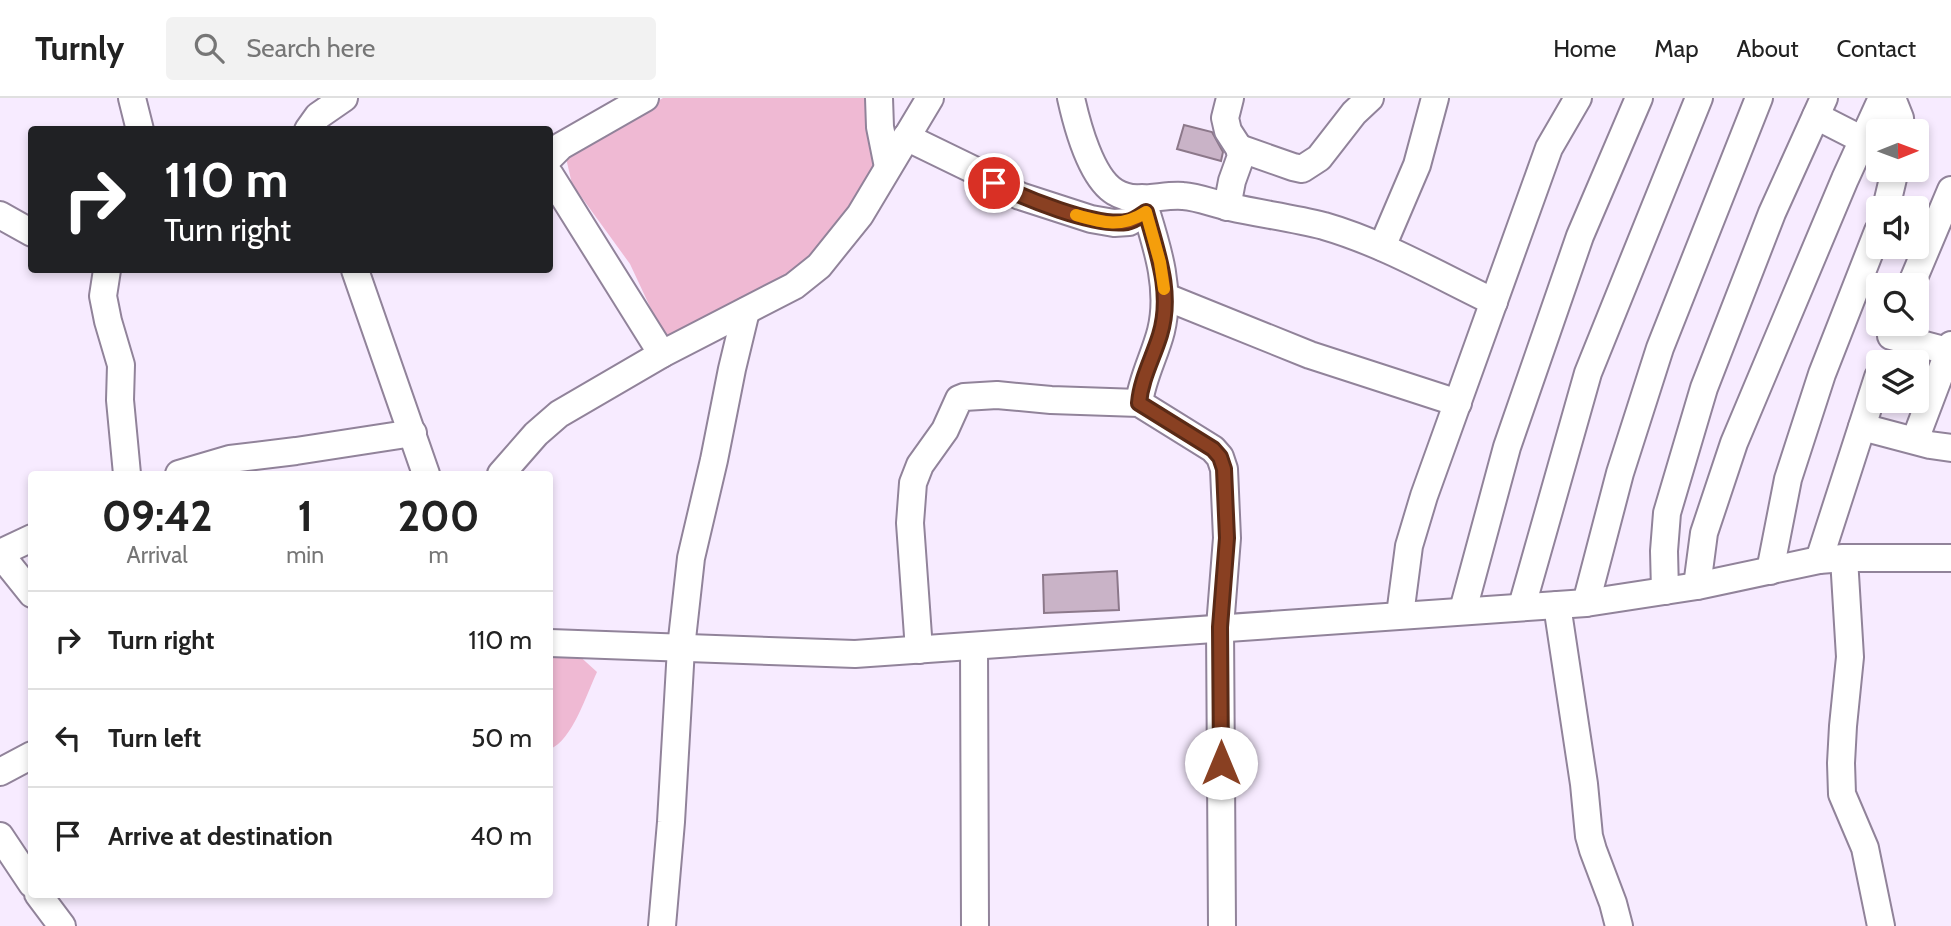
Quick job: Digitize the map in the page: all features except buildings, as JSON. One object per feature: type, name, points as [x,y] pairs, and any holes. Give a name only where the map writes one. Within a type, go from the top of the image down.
[{"type":"street","points":[[132,98],[139,126]]},
{"type":"street","points":[[311,126],[318,116],[344,98]]},
{"type":"street","points":[[553,154],[562,146],[645,98]]},
{"type":"street","points":[[879,98],[880,127],[888,167]]},
{"type":"street","points":[[504,471],[559,414],[662,354],[794,286],[819,266],[860,215],[930,98]]},
{"type":"street","points":[[1071,98],[1089,155],[1104,184],[1117,194],[1144,205],[1160,262],[1166,297],[1165,312],[1139,403]]},
{"type":"street","points":[[1227,207],[1241,156],[1228,131],[1226,118],[1230,98]]},
{"type":"street","points":[[1239,148],[1302,169],[1319,158],[1354,113],[1370,98]]},
{"type":"street","points":[[1382,247],[1417,165],[1435,98]]},
{"type":"street","points":[[1401,615],[1409,546],[1424,496],[1549,148],[1578,98]]},
{"type":"street","points":[[1463,611],[1507,447],[1580,236],[1639,98]]},
{"type":"street","points":[[1522,606],[1588,373],[1699,98]]},
{"type":"street","points":[[1586,603],[1620,473],[1660,348],[1759,98]]},
{"type":"street","points":[[1698,586],[1704,533],[1734,443],[1882,98]]},
{"type":"street","points":[[1892,98],[1900,119]]},
{"type":"street","points":[[1665,591],[1667,513],[1704,388],[1772,213],[1820,107],[1863,140]]},
{"type":"street","points":[[906,137],[978,172],[1020,197],[1091,219],[1114,223],[1129,222],[1144,205],[1184,196],[1323,226],[1382,247],[1494,302]]},
{"type":"street","points":[[553,180],[662,354]]},
{"type":"street","points":[[1929,226],[1951,190]]},
{"type":"street","points":[[0,215],[28,231]]},
{"type":"street","points":[[1770,571],[1788,479],[1822,374],[1867,259]]},
{"type":"street","points":[[107,273],[103,296],[121,365],[120,400],[127,471]]},
{"type":"street","points":[[356,273],[425,471]]},
{"type":"street","points":[[1166,297],[1310,355],[1458,403]]},
{"type":"street","points":[[662,926],[681,648],[691,558],[746,311]]},
{"type":"street","points":[[1912,336],[1950,349],[1914,440]]},
{"type":"street","points":[[919,650],[910,523],[913,482],[920,465],[945,430],[959,399],[997,395],[1139,403],[1213,449],[1220,457],[1226,482],[1227,538],[1220,627],[1222,926]]},
{"type":"street","points":[[1866,413],[1832,559],[1850,657],[1843,726],[1842,794],[1865,848],[1881,926]]},
{"type":"street","points":[[1862,426],[1930,445],[1951,448]]},
{"type":"street","points":[[189,471],[230,459],[296,452],[413,433]]},
{"type":"street","points":[[28,540],[0,554],[28,589]]},
{"type":"street","points":[[553,643],[855,654],[1586,603],[1698,586],[1832,559],[1951,558]]},
{"type":"street","points":[[1557,605],[1584,784],[1589,836],[1619,926]]},
{"type":"street","points":[[974,646],[975,926]]},
{"type":"street","points":[[0,772],[28,757]]},
{"type":"street","points":[[0,836],[28,878]]},
{"type":"street","points":[[41,898],[62,926]]},
{"type":"shaded area","points":[[663,98],[881,98],[868,199],[808,275],[666,341],[630,264],[572,184],[566,158],[581,146]]},
{"type":"shaded area","points":[[575,652],[597,672],[572,727],[553,747],[553,654]]},
{"type":"slow traffic","points":[[1076,215],[1114,223],[1129,222],[1146,212],[1160,262],[1164,289]]},
{"type":"route","points":[[994,183],[1020,197],[1091,219],[1114,223],[1129,222],[1146,212],[1160,262],[1166,297],[1160,333],[1141,389],[1139,403],[1213,449],[1220,457],[1226,482],[1227,538],[1220,627],[1221,763]]}]
